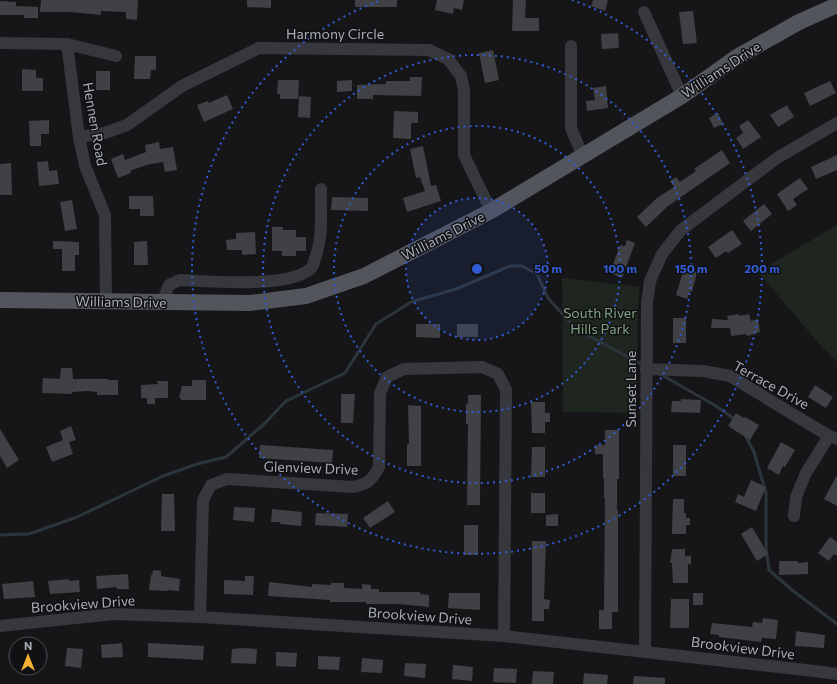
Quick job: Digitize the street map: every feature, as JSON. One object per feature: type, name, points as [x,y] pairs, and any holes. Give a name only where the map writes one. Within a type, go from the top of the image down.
[{"type":"main road","name":"Williams Drive","points":[[0,300],[250,303],[306,296],[364,276],[491,211],[682,96],[737,57],[799,22],[837,5]]},
{"type":"street","points":[[644,12],[682,96]]},
{"type":"street","points":[[0,43],[67,44],[116,56]]},
{"type":"street","name":"Hennen Road","points":[[67,44],[79,138],[85,166],[105,215],[106,302]]},
{"type":"street","points":[[571,46],[571,128],[583,157]]},
{"type":"street","name":"Harmony Circle","points":[[79,138],[105,133],[127,125],[182,86],[259,48],[429,50],[448,59],[461,76],[464,90],[464,155],[491,211]]},
{"type":"street","name":"Sunset Lane","points":[[645,651],[646,369],[647,303],[650,282],[662,254],[681,230],[778,158],[837,123]]},
{"type":"street","points":[[162,302],[169,285],[180,280],[263,282],[288,278],[305,272],[312,267],[319,250],[321,236],[321,189]]},
{"type":"street","name":"Glenview Drive","points":[[200,617],[203,500],[211,485],[227,479],[353,487],[364,485],[373,478],[378,467],[380,393],[387,377],[404,369],[482,367],[498,374],[506,390],[504,636]]},
{"type":"street","name":"Terrace Drive","points":[[646,369],[703,371],[730,376],[833,438],[806,473],[796,497],[794,516]]},
{"type":"street","name":"Brookview Drive","points":[[0,626],[114,614],[200,617],[504,636],[837,674]]},
{"type":"green space","points":[[837,225],[837,362],[820,345],[758,272]]},
{"type":"green space","name":"South River Hills Park","points":[[562,278],[640,287],[638,302],[637,413],[563,412]]},
{"type":"building","points":[[41,0],[138,0],[137,20],[126,19],[126,12],[101,11],[101,15],[71,12],[40,12]]},
{"type":"building","points":[[247,0],[271,0],[271,8],[247,7]]},
{"type":"building","points":[[355,0],[397,0],[397,7],[355,7]]},
{"type":"building","points":[[437,0],[464,0],[462,10],[454,8],[453,14],[435,10]]},
{"type":"building","points":[[513,0],[526,0],[525,18],[539,18],[539,31],[512,31]]},
{"type":"building","points":[[593,0],[608,0],[605,11],[591,6]]},
{"type":"building","points":[[0,1],[16,2],[16,6],[38,7],[38,18],[24,18],[24,15],[0,15]]},
{"type":"building","points":[[693,11],[697,43],[683,44],[679,12]]},
{"type":"building","points":[[618,33],[619,48],[602,49],[601,34]]},
{"type":"building","points":[[493,50],[499,80],[485,83],[479,53]]},
{"type":"building","points":[[135,56],[156,56],[156,70],[151,70],[150,79],[134,79]]},
{"type":"building","points":[[22,69],[36,70],[36,78],[43,78],[43,91],[22,91]]},
{"type":"building","points":[[96,71],[110,71],[110,90],[96,90]]},
{"type":"building","points":[[410,77],[422,77],[421,96],[373,95],[373,99],[357,99],[357,85],[386,84],[386,81],[410,81]]},
{"type":"building","points":[[278,80],[299,80],[298,99],[280,99],[280,94],[277,94]]},
{"type":"building","points":[[352,80],[352,91],[337,92],[337,81]]},
{"type":"building","points":[[830,81],[836,93],[810,106],[804,93]]},
{"type":"building","points":[[606,86],[608,108],[587,111],[586,101],[595,100],[593,88]]},
{"type":"building","points":[[227,95],[233,109],[204,122],[197,105],[208,101],[209,103]]},
{"type":"building","points":[[299,96],[311,97],[310,118],[298,117]]},
{"type":"building","points":[[787,105],[794,117],[778,127],[770,115]]},
{"type":"building","points":[[394,111],[418,112],[418,123],[411,123],[411,139],[393,138]]},
{"type":"building","points":[[718,113],[723,124],[714,128],[709,118]]},
{"type":"building","points":[[49,120],[49,134],[41,134],[41,146],[30,146],[29,121]]},
{"type":"building","points":[[748,120],[761,137],[743,149],[736,138],[743,133],[739,126]]},
{"type":"building","points":[[159,142],[160,149],[173,147],[177,170],[165,172],[163,162],[146,165],[130,171],[131,173],[118,178],[111,159],[123,154],[125,160],[146,152],[145,145]]},
{"type":"building","points":[[423,146],[431,186],[436,185],[441,201],[407,212],[403,198],[425,191],[420,177],[416,178],[410,149]]},
{"type":"building","points":[[722,150],[730,163],[668,206],[646,227],[637,217],[657,198],[674,187],[670,181],[676,177],[680,182],[696,171],[694,169]]},
{"type":"building","points":[[837,155],[837,170],[816,179],[811,167]]},
{"type":"building","points":[[48,161],[49,171],[57,170],[59,184],[39,186],[37,162]]},
{"type":"building","points":[[11,163],[12,195],[0,195],[0,164]]},
{"type":"building","points":[[800,178],[808,189],[793,199],[797,205],[788,211],[777,194]]},
{"type":"building","points":[[129,196],[153,196],[154,216],[140,216],[140,209],[129,209]]},
{"type":"building","points":[[332,197],[368,198],[368,211],[331,210]]},
{"type":"building","points":[[72,200],[77,229],[65,231],[60,202]]},
{"type":"building","points":[[764,204],[772,214],[751,231],[743,221]]},
{"type":"building","points":[[272,227],[283,227],[283,230],[296,230],[296,237],[306,237],[306,251],[296,251],[296,256],[282,256],[282,251],[272,251]]},
{"type":"building","points":[[732,230],[742,244],[728,253],[726,251],[716,258],[708,247]]},
{"type":"building","points":[[255,232],[256,254],[242,255],[242,250],[227,250],[226,240],[236,239],[236,233]]},
{"type":"building","points":[[627,240],[635,243],[622,278],[610,273],[620,245],[625,246]]},
{"type":"building","points":[[53,241],[79,242],[79,255],[75,255],[75,271],[62,271],[62,249],[53,249]]},
{"type":"building","points":[[147,241],[148,265],[134,265],[134,242]]},
{"type":"building","points":[[684,268],[697,272],[692,292],[690,291],[687,299],[676,295]]},
{"type":"building","points":[[739,314],[739,316],[749,314],[751,321],[758,319],[760,332],[747,336],[746,334],[731,336],[730,328],[711,328],[712,319],[728,320],[727,316]]},
{"type":"building","points":[[673,318],[686,318],[686,343],[673,343]]},
{"type":"building","points":[[416,324],[440,324],[440,338],[416,337]]},
{"type":"building","points":[[457,324],[478,324],[478,337],[457,337]]},
{"type":"building","points":[[61,368],[72,368],[73,379],[118,380],[118,395],[97,395],[97,392],[87,391],[72,392],[72,394],[42,393],[43,378],[60,379]]},
{"type":"building","points":[[192,380],[206,380],[206,400],[181,400],[181,398],[179,398],[182,386],[192,386]]},
{"type":"building","points":[[157,381],[168,381],[168,398],[155,398],[155,404],[147,404],[147,398],[141,398],[141,385],[158,384]]},
{"type":"building","points":[[815,385],[833,397],[826,408],[808,397]]},
{"type":"building","points":[[341,394],[355,394],[353,423],[341,423]]},
{"type":"building","points":[[468,395],[481,395],[480,505],[467,505],[468,424],[466,424],[466,404],[468,404]]},
{"type":"building","points":[[681,399],[701,400],[700,413],[671,412],[672,401],[681,401]]},
{"type":"building","points":[[531,402],[545,402],[545,413],[550,413],[550,422],[545,422],[545,433],[532,433]]},
{"type":"building","points":[[408,405],[421,406],[421,466],[407,466],[407,444],[409,444]]},
{"type":"building","points":[[736,413],[759,425],[750,440],[728,426]]},
{"type":"building","points":[[71,426],[76,440],[69,442],[73,454],[52,462],[46,447],[63,440],[60,431]]},
{"type":"building","points":[[0,429],[19,460],[7,468],[0,456]]},
{"type":"building","points":[[605,430],[619,430],[619,479],[617,479],[618,612],[612,612],[612,629],[599,629],[599,610],[604,610],[605,498],[603,454],[595,454],[595,445],[605,445]]},
{"type":"building","points":[[781,442],[795,450],[785,467],[783,466],[779,475],[767,468]]},
{"type":"building","points":[[260,445],[333,450],[332,463],[259,458]]},
{"type":"building","points":[[673,445],[686,445],[686,476],[673,476]]},
{"type":"building","points":[[532,447],[545,447],[545,477],[531,477]]},
{"type":"building","points":[[837,475],[837,506],[824,499]]},
{"type":"building","points":[[751,480],[766,487],[756,511],[735,502],[738,494],[744,497]]},
{"type":"building","points":[[531,493],[545,493],[545,513],[531,513]]},
{"type":"building","points":[[162,494],[174,494],[175,531],[161,531]]},
{"type":"building","points":[[673,499],[684,499],[684,513],[686,513],[686,518],[690,518],[690,525],[686,525],[686,534],[672,534]]},
{"type":"building","points":[[388,501],[395,512],[370,528],[363,518]]},
{"type":"building","points":[[234,507],[255,508],[254,522],[233,520]]},
{"type":"building","points":[[272,509],[302,512],[301,526],[271,522]]},
{"type":"building","points":[[316,513],[348,514],[347,527],[315,525]]},
{"type":"building","points":[[558,514],[558,526],[546,526],[546,515]]},
{"type":"building","points":[[464,525],[478,525],[478,555],[464,555]]},
{"type":"building","points":[[752,527],[768,554],[757,561],[741,534]]},
{"type":"building","points":[[830,537],[837,542],[837,556],[834,554],[829,561],[818,553]]},
{"type":"building","points":[[532,541],[546,541],[544,599],[550,600],[549,609],[544,609],[544,621],[532,621]]},
{"type":"building","points":[[672,549],[685,549],[685,556],[691,556],[691,564],[688,564],[688,583],[673,583],[672,563],[670,563]]},
{"type":"building","points":[[779,561],[798,561],[798,563],[808,562],[808,574],[779,575]]},
{"type":"building","points":[[153,570],[161,571],[161,576],[180,579],[179,591],[149,590]]},
{"type":"building","points":[[128,574],[129,589],[117,589],[116,587],[97,589],[96,576]]},
{"type":"building","points":[[245,576],[254,576],[253,595],[224,594],[224,580],[245,581]]},
{"type":"building","points":[[69,579],[69,581],[79,580],[80,592],[50,594],[48,581]]},
{"type":"building","points":[[33,581],[35,597],[4,599],[2,584]]},
{"type":"building","points":[[269,582],[312,587],[312,584],[331,585],[331,583],[344,583],[344,588],[362,589],[362,584],[371,585],[371,589],[379,589],[379,592],[420,592],[420,594],[429,595],[429,607],[399,604],[366,604],[366,602],[330,602],[330,600],[268,596]]},
{"type":"building","points":[[449,593],[480,593],[480,610],[448,608]]},
{"type":"building","points":[[693,593],[703,593],[703,605],[693,605]]},
{"type":"building","points":[[671,599],[689,599],[689,628],[670,628]]},
{"type":"building","points":[[763,618],[778,620],[776,639],[762,638],[761,642],[719,637],[719,635],[710,634],[712,623],[752,627],[753,622],[762,623]]},
{"type":"building","points":[[796,631],[825,635],[824,648],[795,646]]},
{"type":"building","points":[[122,643],[123,657],[102,658],[101,645]]},
{"type":"building","points":[[148,643],[204,646],[203,660],[148,657]]},
{"type":"building","points":[[67,648],[83,649],[81,668],[65,666]]},
{"type":"building","points":[[232,649],[257,649],[256,664],[231,663]]},
{"type":"building","points":[[276,652],[297,653],[296,667],[276,666]]},
{"type":"building","points":[[318,656],[340,657],[339,670],[318,669]]},
{"type":"building","points":[[362,658],[383,660],[382,673],[361,672]]},
{"type":"building","points":[[405,663],[426,664],[425,678],[404,676]]},
{"type":"building","points":[[453,665],[473,667],[472,681],[452,679]]},
{"type":"building","points":[[494,668],[517,669],[516,683],[493,682]]},
{"type":"building","points":[[533,671],[554,672],[553,684],[532,684]]},
{"type":"building","points":[[584,673],[608,675],[607,684],[583,684]]},
{"type":"building","points":[[634,676],[665,678],[665,684],[633,684]]},
{"type":"waterway","points":[[0,535],[29,534],[77,517],[163,476],[197,464],[226,457],[263,425],[286,401],[345,373],[376,324],[411,302],[456,289],[510,266],[522,266],[537,274],[548,298],[576,329],[643,365]]},
{"type":"waterway","points":[[660,374],[716,406],[736,420]]},
{"type":"waterway","points":[[745,435],[754,452],[766,493],[766,548],[769,570],[792,590],[837,624]]}]
